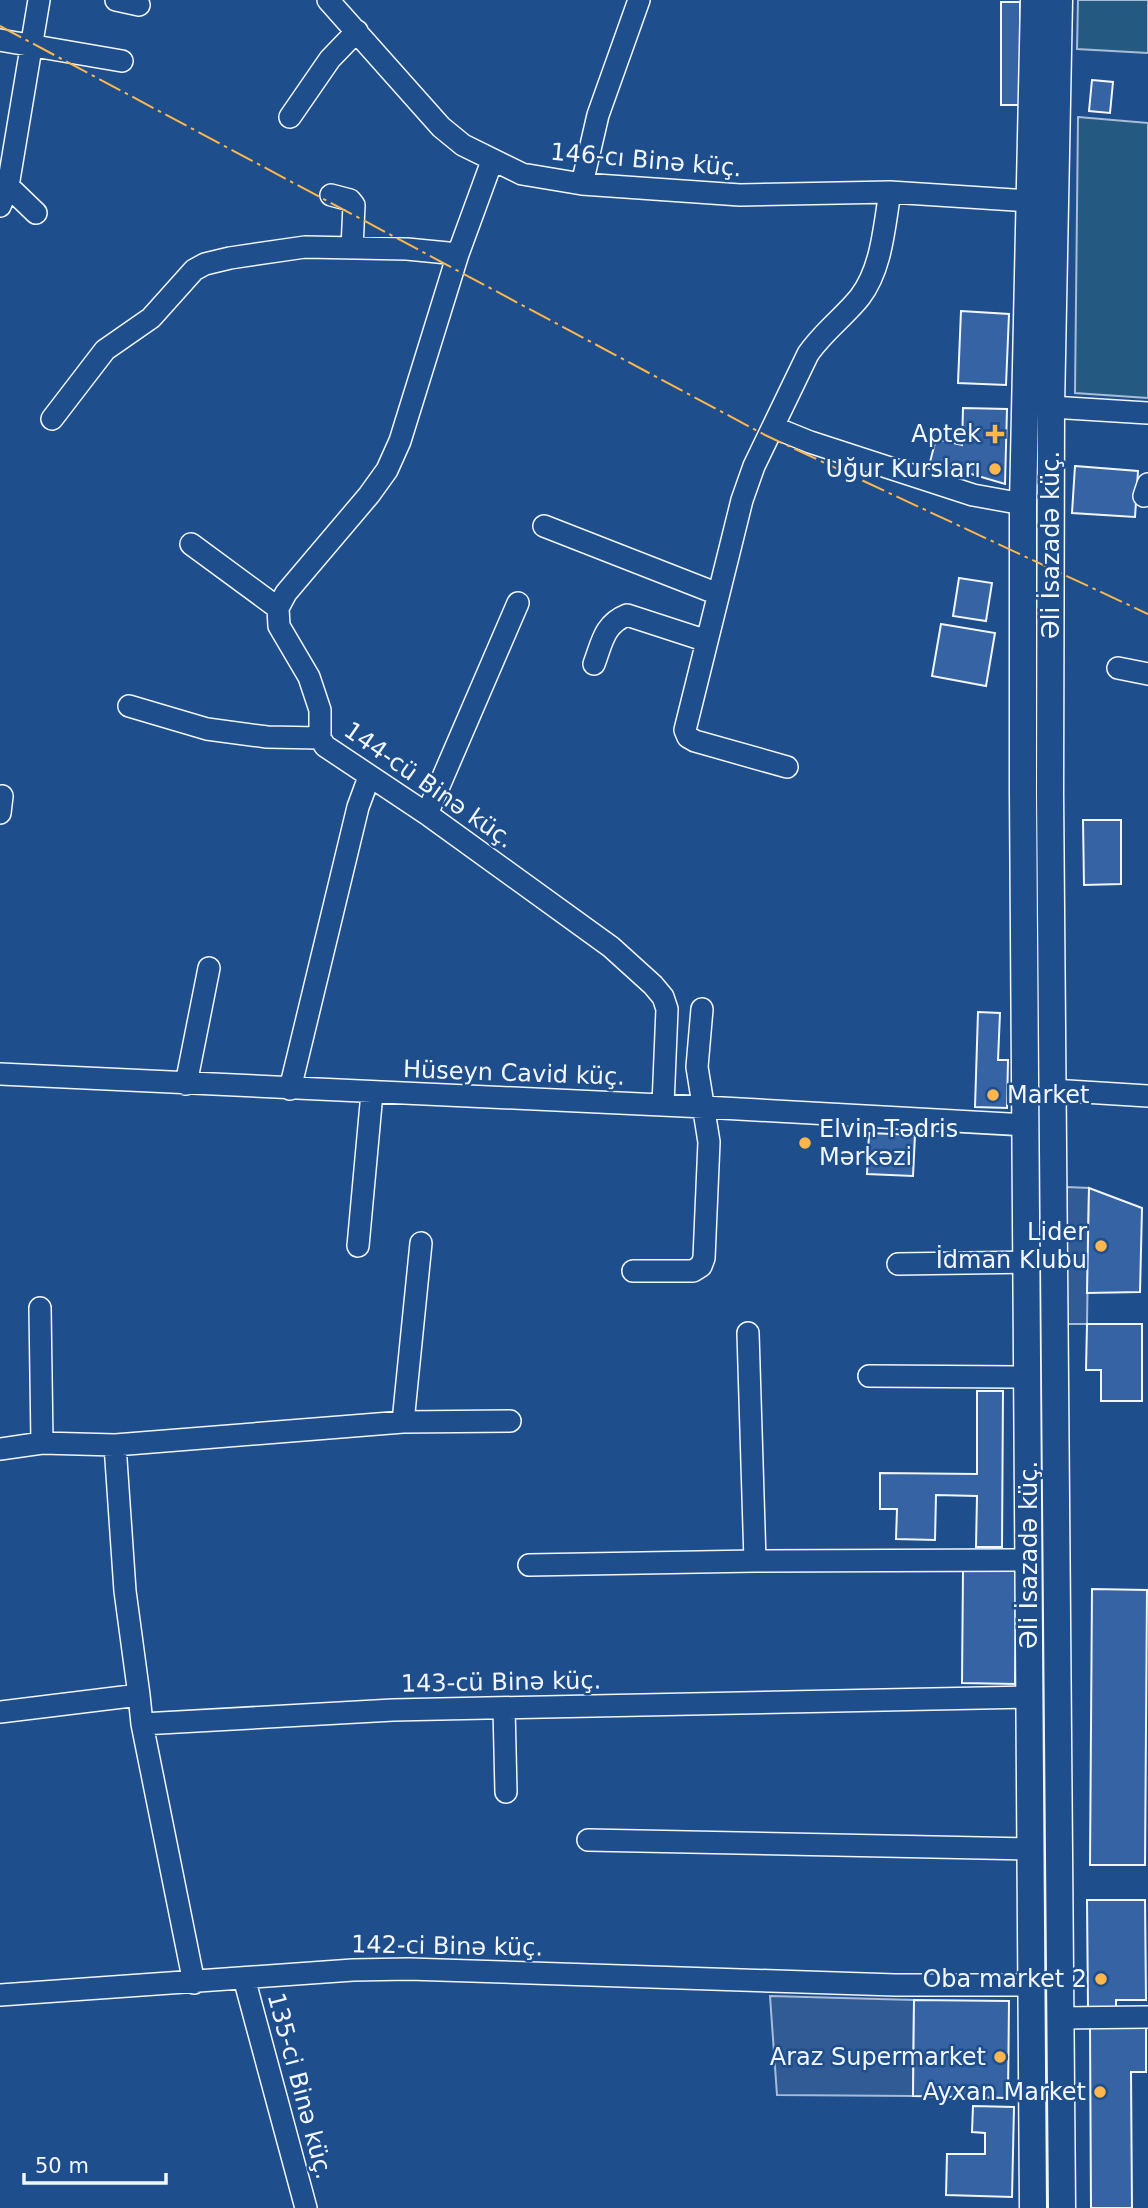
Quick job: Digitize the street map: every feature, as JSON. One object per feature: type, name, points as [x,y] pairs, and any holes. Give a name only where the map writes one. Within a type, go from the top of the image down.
[{"type":"main road","name":"Əli İsazadə küç.","points":[[1033,2017],[1025,1125],[1023,504],[1034,0]]},
{"type":"main road","name":"Əli İsazadə küç.","points":[[1059,0],[1051,407],[1052,1126],[1059,2018]]},
{"type":"main road","points":[[1025,406],[1051,407]]},
{"type":"main road","points":[[1025,1089],[1052,1090]]},
{"type":"main road","points":[[1025,1125],[1052,1126]]},
{"type":"main road","points":[[1032,1985],[1059,1985]]},
{"type":"main road","points":[[1033,2208],[1033,2017],[1059,2018],[1062,2208]]},
{"type":"street","points":[[36,213],[4,196],[7,155],[39,0]]},
{"type":"street","points":[[116,0],[139,5]]},
{"type":"street","name":"146-cı Binə küç.","points":[[328,0],[441,127],[463,145],[522,174],[582,184],[740,195],[890,192],[1030,201]]},
{"type":"street","points":[[582,184],[597,115],[633,2]]},
{"type":"street","points":[[290,117],[330,59],[357,31]]},
{"type":"street","points":[[0,40],[122,61]]},
{"type":"street","points":[[191,544],[278,608],[286,593],[369,495],[387,470],[400,441],[458,254],[492,161]]},
{"type":"street","points":[[787,768],[695,741],[688,737],[685,730],[742,500],[754,466],[808,354],[818,339],[860,297],[872,278],[879,255],[890,192]]},
{"type":"street","points":[[331,195],[349,200],[354,205],[352,248]]},
{"type":"street","points":[[52,419],[105,350],[150,317],[194,270],[205,264],[305,247],[458,254]]},
{"type":"street","points":[[1051,407],[1148,413]]},
{"type":"street","points":[[772,427],[973,495],[1023,504]]},
{"type":"street","points":[[544,526],[718,594]]},
{"type":"street","points":[[427,814],[518,603]]},
{"type":"street","name":"144-cü Binə küç.","points":[[278,608],[279,626],[309,677],[317,698],[320,738],[325,747],[427,814],[611,947],[663,997],[667,1009],[663,1105]]},
{"type":"street","points":[[594,664],[607,627],[627,615],[706,641]]},
{"type":"street","points":[[1118,668],[1148,674]]},
{"type":"street","points":[[129,706],[207,729],[267,737],[320,738]]},
{"type":"street","points":[[290,1089],[358,807],[369,777]]},
{"type":"street","points":[[186,1084],[209,968]]},
{"type":"street","points":[[633,1270],[693,1271],[701,1266],[705,1258],[709,1142],[697,1067],[702,1009]]},
{"type":"street","name":"Hüseyn Cavid küç.","points":[[0,1074],[1025,1125]]},
{"type":"street","points":[[1052,1090],[1148,1096]]},
{"type":"street","points":[[358,1246],[372,1093]]},
{"type":"street","points":[[403,1422],[421,1243]]},
{"type":"street","points":[[898,1264],[1028,1262]]},
{"type":"street","points":[[40,1308],[42,1443]]},
{"type":"street","points":[[748,1333],[755,1561]]},
{"type":"street","points":[[869,1376],[1027,1377]]},
{"type":"street","points":[[0,1448],[42,1443],[115,1446],[403,1422],[510,1421]]},
{"type":"street","points":[[115,1446],[125,1591],[142,1724],[194,1983]]},
{"type":"street","points":[[529,1565],[1029,1560]]},
{"type":"street","points":[[0,1712],[139,1695]]},
{"type":"street","name":"143-cü Binə küç.","points":[[142,1724],[393,1710],[1030,1697]]},
{"type":"street","points":[[504,1708],[506,1791]]},
{"type":"street","points":[[589,1840],[1031,1849]]},
{"type":"street","name":"142-ci Binə küç.","points":[[0,1995],[353,1970],[409,1969],[895,1985],[1032,1985]]},
{"type":"street","name":"135-ci Binə küç.","points":[[244,1978],[306,2208]]},
{"type":"street","points":[[1059,2018],[1148,2017]]},
{"type":"shaded area","points":[[1078,0],[1148,0],[1148,53],[1077,49]]},
{"type":"shaded area","points":[[1078,117],[1148,123],[1148,398],[1075,393]]},
{"type":"shaded area","points":[[1067,1187],[1089,1188],[1087,1324],[1066,1324]]},
{"type":"shaded area","points":[[770,1996],[914,2000],[913,2096],[777,2095]]},
{"type":"building","points":[[1001,2],[1020,2],[1020,105],[1001,105]]},
{"type":"building","points":[[1092,80],[1113,82],[1110,113],[1089,111]]},
{"type":"building","points":[[961,311],[1009,314],[1006,385],[958,383]]},
{"type":"building","points":[[963,408],[1007,409],[1005,484],[930,462],[936,439],[962,445]]},
{"type":"building","points":[[1075,466],[1138,471],[1135,517],[1072,513]]},
{"type":"building","points":[[959,578],[992,583],[986,621],[953,616]]},
{"type":"building","points":[[941,624],[995,633],[986,686],[932,676]]},
{"type":"building","points":[[1083,820],[1121,820],[1121,884],[1084,885]]},
{"type":"building","points":[[978,1012],[1000,1013],[998,1060],[1008,1060],[1007,1108],[975,1107]]},
{"type":"building","points":[[869,1133],[915,1135],[913,1176],[867,1174]]},
{"type":"building","points":[[1089,1188],[1142,1208],[1140,1292],[1087,1293]]},
{"type":"building","points":[[1087,1324],[1142,1324],[1142,1401],[1101,1401],[1101,1370],[1086,1370]]},
{"type":"building","points":[[977,1391],[1003,1391],[1002,1547],[976,1547],[977,1496],[936,1495],[935,1540],[896,1539],[897,1509],[880,1509],[880,1473],[977,1474]]},
{"type":"building","points":[[963,1570],[1016,1570],[1015,1684],[962,1683]]},
{"type":"building","points":[[1092,1589],[1147,1590],[1145,1865],[1090,1865]]},
{"type":"building","points":[[1087,1900],[1145,1900],[1146,2000],[1116,2000],[1116,2009],[1088,2009]]},
{"type":"building","points":[[914,2000],[1009,2001],[1008,2098],[913,2096]]},
{"type":"building","points":[[1090,2027],[1146,2027],[1146,2072],[1131,2072],[1132,2208],[1091,2208]]},
{"type":"building","points":[[973,2106],[1014,2107],[1012,2197],[946,2195],[947,2154],[985,2154],[985,2133],[972,2132]]},
{"type":"power","points":[[0,26],[765,435],[1148,614]]},
{"type":"place","name":"Aptek","points":[[995,434]]},
{"type":"place","name":"Uğur Kursları","points":[[995,469]]},
{"type":"place","name":"Market","points":[[993,1095]]},
{"type":"place","name":"Elvin Tədris Mərkəzi","points":[[805,1143]]},
{"type":"place","name":"Lider İdman Klubu","points":[[1101,1246]]},
{"type":"place","name":"Oba market 2","points":[[1101,1979]]},
{"type":"place","name":"Araz Supermarket","points":[[1000,2057]]},
{"type":"place","name":"Ayxan Market","points":[[1100,2092]]}]
